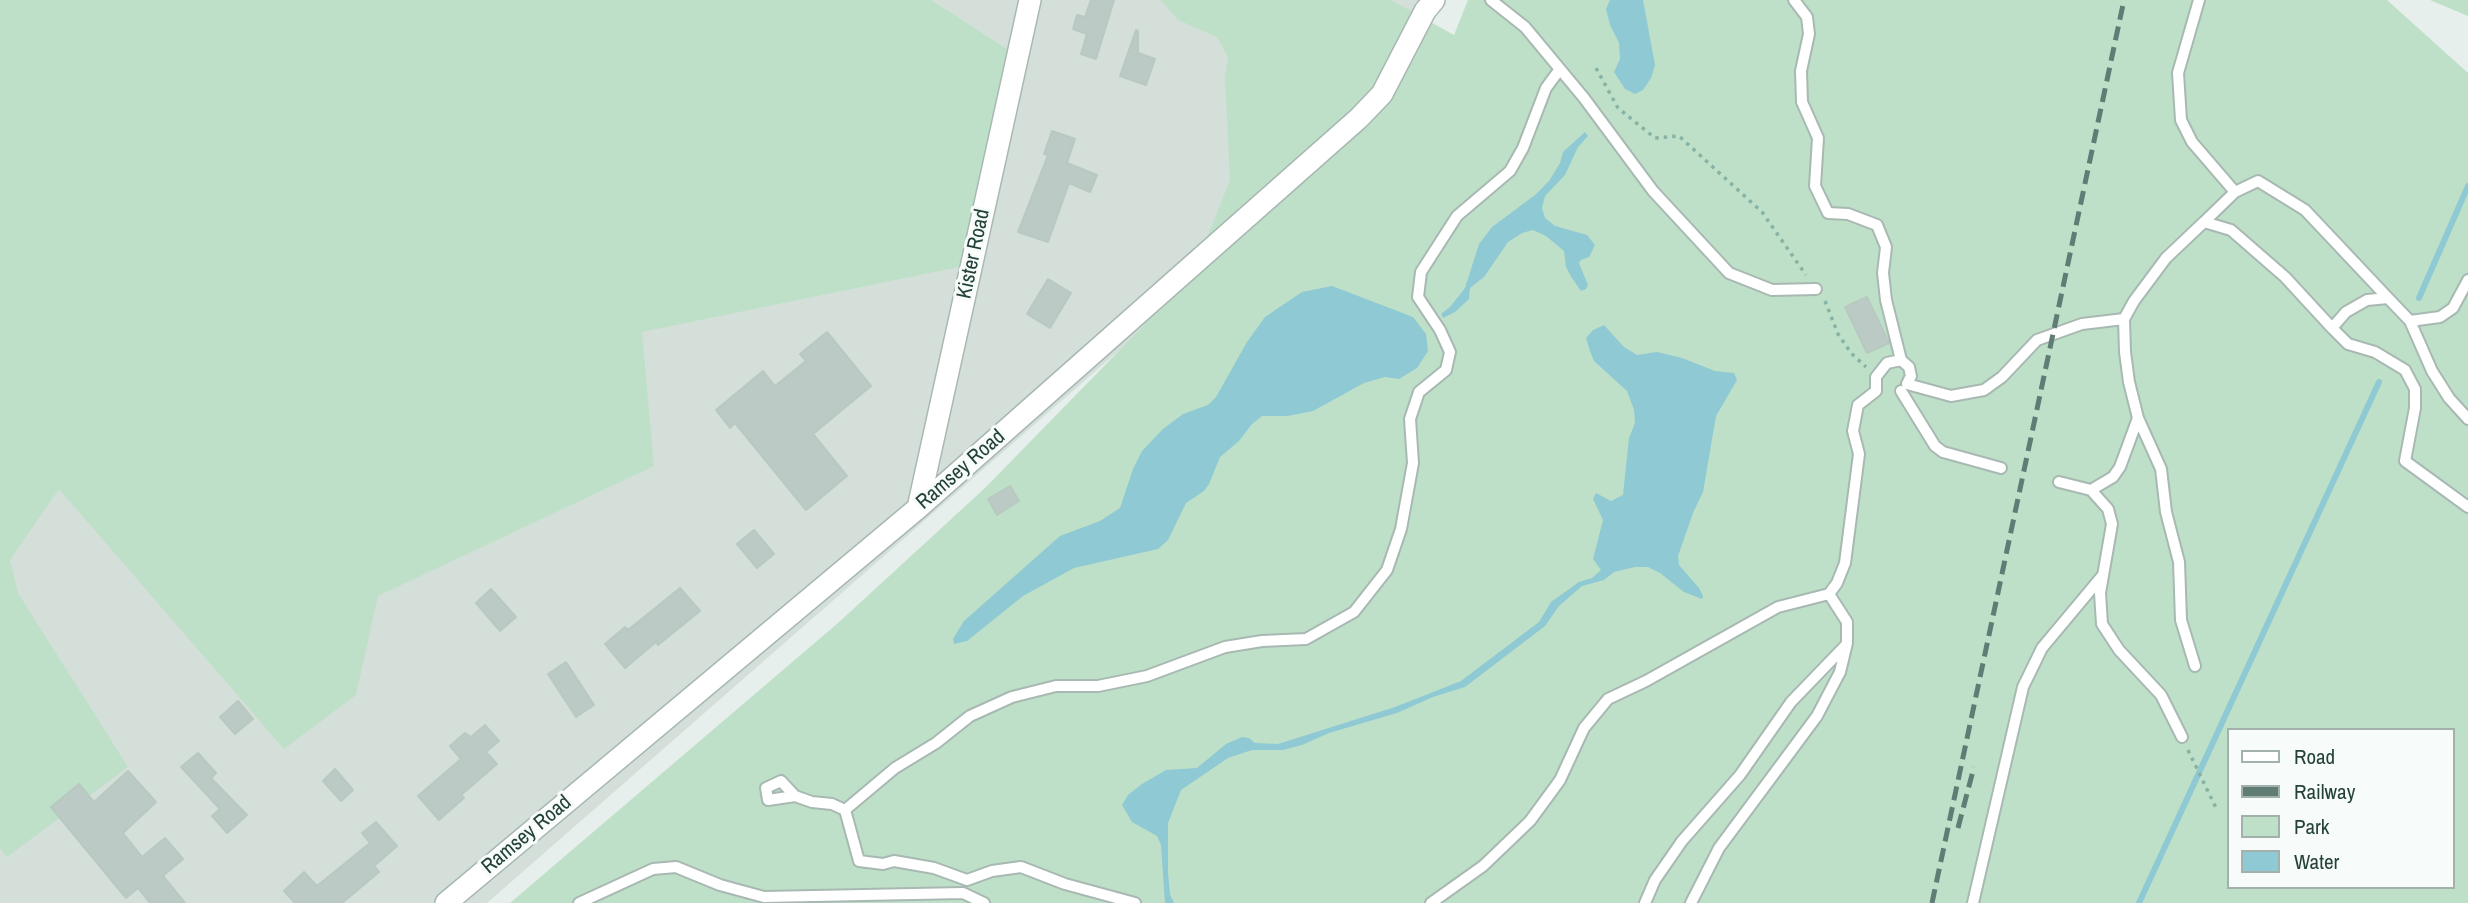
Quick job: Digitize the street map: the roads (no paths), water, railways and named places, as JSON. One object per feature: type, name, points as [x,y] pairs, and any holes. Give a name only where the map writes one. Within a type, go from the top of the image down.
[{"type":"street","name":"Kister Road","points":[[918,508],[1030,0]]},
{"type":"street","name":"Ramsey Road","points":[[446,903],[918,508],[1359,118],[1382,94],[1425,11],[1434,0]]},
{"type":"lane","points":[[1491,0],[1525,27],[1653,191],[1729,272],[1772,290],[1816,289]]},
{"type":"lane","points":[[1794,0],[1807,17],[1809,34],[1801,81],[1802,102],[1818,138],[1815,186],[1828,213],[1848,214],[1877,225],[1886,247],[1883,273],[1886,300],[1901,360],[1909,367],[1911,376],[1907,384],[1951,396],[1984,390],[2002,377],[2037,340],[2082,324],[2124,320]]},
{"type":"lane","points":[[2199,0],[2178,73],[2181,120],[2192,142],[2235,192]]},
{"type":"lane","points":[[845,810],[895,768],[936,743],[971,716],[1012,697],[1056,686],[1098,686],[1147,676],[1224,647],[1262,641],[1306,639],[1354,612],[1387,570],[1401,529],[1413,463],[1410,419],[1419,393],[1446,370],[1450,352],[1440,330],[1418,297],[1422,272],[1457,216],[1510,171],[1523,148],[1546,88],[1560,69]]},
{"type":"lane","points":[[2194,666],[2181,620],[2179,562],[2166,512],[2161,469],[2138,418],[2125,352],[2124,320],[2134,301],[2166,258],[2235,192],[2258,181],[2305,210],[2410,321],[2432,371],[2449,398],[2468,418]]},
{"type":"lane","points":[[2204,222],[2231,230],[2285,277],[2348,344],[2375,352],[2405,370],[2415,389],[2416,408],[2405,461],[2468,506]]},
{"type":"lane","points":[[2410,321],[2440,317],[2453,308],[2468,280]]},
{"type":"lane","points":[[2332,328],[2346,312],[2367,300],[2388,298]]},
{"type":"lane","points":[[1431,903],[1483,866],[1530,821],[1560,780],[1584,728],[1608,699],[1646,681],[1778,607],[1829,594],[1845,563],[1859,454],[1853,432],[1858,405],[1876,391],[1876,377],[1887,363],[1901,360]]},
{"type":"lane","points":[[1901,391],[1935,446],[1952,455],[2001,468]]},
{"type":"lane","points":[[2091,489],[2113,477],[2120,467],[2138,418]]},
{"type":"lane","points":[[2059,482],[2091,489],[2108,509],[2112,524],[2100,593],[2102,624],[2119,650],[2161,695],[2182,737]]},
{"type":"lane","points":[[1973,903],[2023,687],[2042,648],[2103,575]]},
{"type":"lane","points":[[1691,903],[1718,848],[1817,716],[1840,672],[1847,643],[1847,622],[1829,594]]},
{"type":"lane","points":[[1645,903],[1655,880],[1682,842],[1740,775],[1791,702],[1847,643]]},
{"type":"lane","points":[[796,796],[845,810]]},
{"type":"lane","points":[[845,810],[859,861],[883,864],[894,861],[934,868],[967,880],[1021,867],[1065,884],[1135,903]]},
{"type":"lane","points":[[579,903],[653,869],[676,867],[720,885],[764,897],[963,893],[984,903]]},
{"type":"water","points":[[1610,0],[1643,0],[1655,65],[1643,90],[1635,94],[1625,89],[1614,72],[1620,59],[1619,43],[1606,9]]},
{"type":"water","points":[[1585,132],[1588,136],[1578,147],[1565,175],[1545,196],[1542,208],[1545,218],[1555,226],[1587,235],[1595,245],[1589,257],[1579,263],[1588,285],[1586,289],[1581,291],[1572,278],[1566,267],[1564,251],[1546,236],[1533,230],[1508,242],[1484,277],[1470,288],[1469,299],[1455,312],[1443,318],[1441,314],[1465,288],[1479,244],[1492,227],[1535,195],[1549,181],[1563,152]]},
{"type":"water","points":[[1332,286],[1413,317],[1426,334],[1428,351],[1417,368],[1399,379],[1385,377],[1364,383],[1313,411],[1288,416],[1262,416],[1220,457],[1209,484],[1204,491],[1186,503],[1168,540],[1158,549],[1074,568],[1023,596],[967,641],[954,644],[953,639],[964,621],[1060,536],[1100,521],[1120,508],[1142,451],[1163,429],[1183,414],[1208,405],[1216,397],[1247,342],[1265,317],[1302,292]]},
{"type":"water","points":[[1604,325],[1624,347],[1637,355],[1657,352],[1682,358],[1715,371],[1734,373],[1737,380],[1716,416],[1703,492],[1678,556],[1679,565],[1699,588],[1702,599],[1684,592],[1648,567],[1614,572],[1604,580],[1582,586],[1559,606],[1545,626],[1465,687],[1397,713],[1329,733],[1302,745],[1283,750],[1252,750],[1228,758],[1181,790],[1168,823],[1168,873],[1170,894],[1174,903],[1165,903],[1161,845],[1157,836],[1132,822],[1122,805],[1128,795],[1142,784],[1166,770],[1197,768],[1226,744],[1242,737],[1255,743],[1278,744],[1395,707],[1461,681],[1539,622],[1551,602],[1601,570],[1593,559],[1603,520],[1593,499],[1596,493],[1611,501],[1623,495],[1629,438],[1635,423],[1634,410],[1627,391],[1594,361],[1590,351],[1586,338],[1593,330]]},
{"type":"waterway","points":[[2419,298],[2468,186]]},
{"type":"waterway","points":[[2139,903],[2379,382]]},
{"type":"railway","points":[[1932,903],[2124,0]]},
{"type":"railway","points":[[1958,828],[1974,767]]}]
